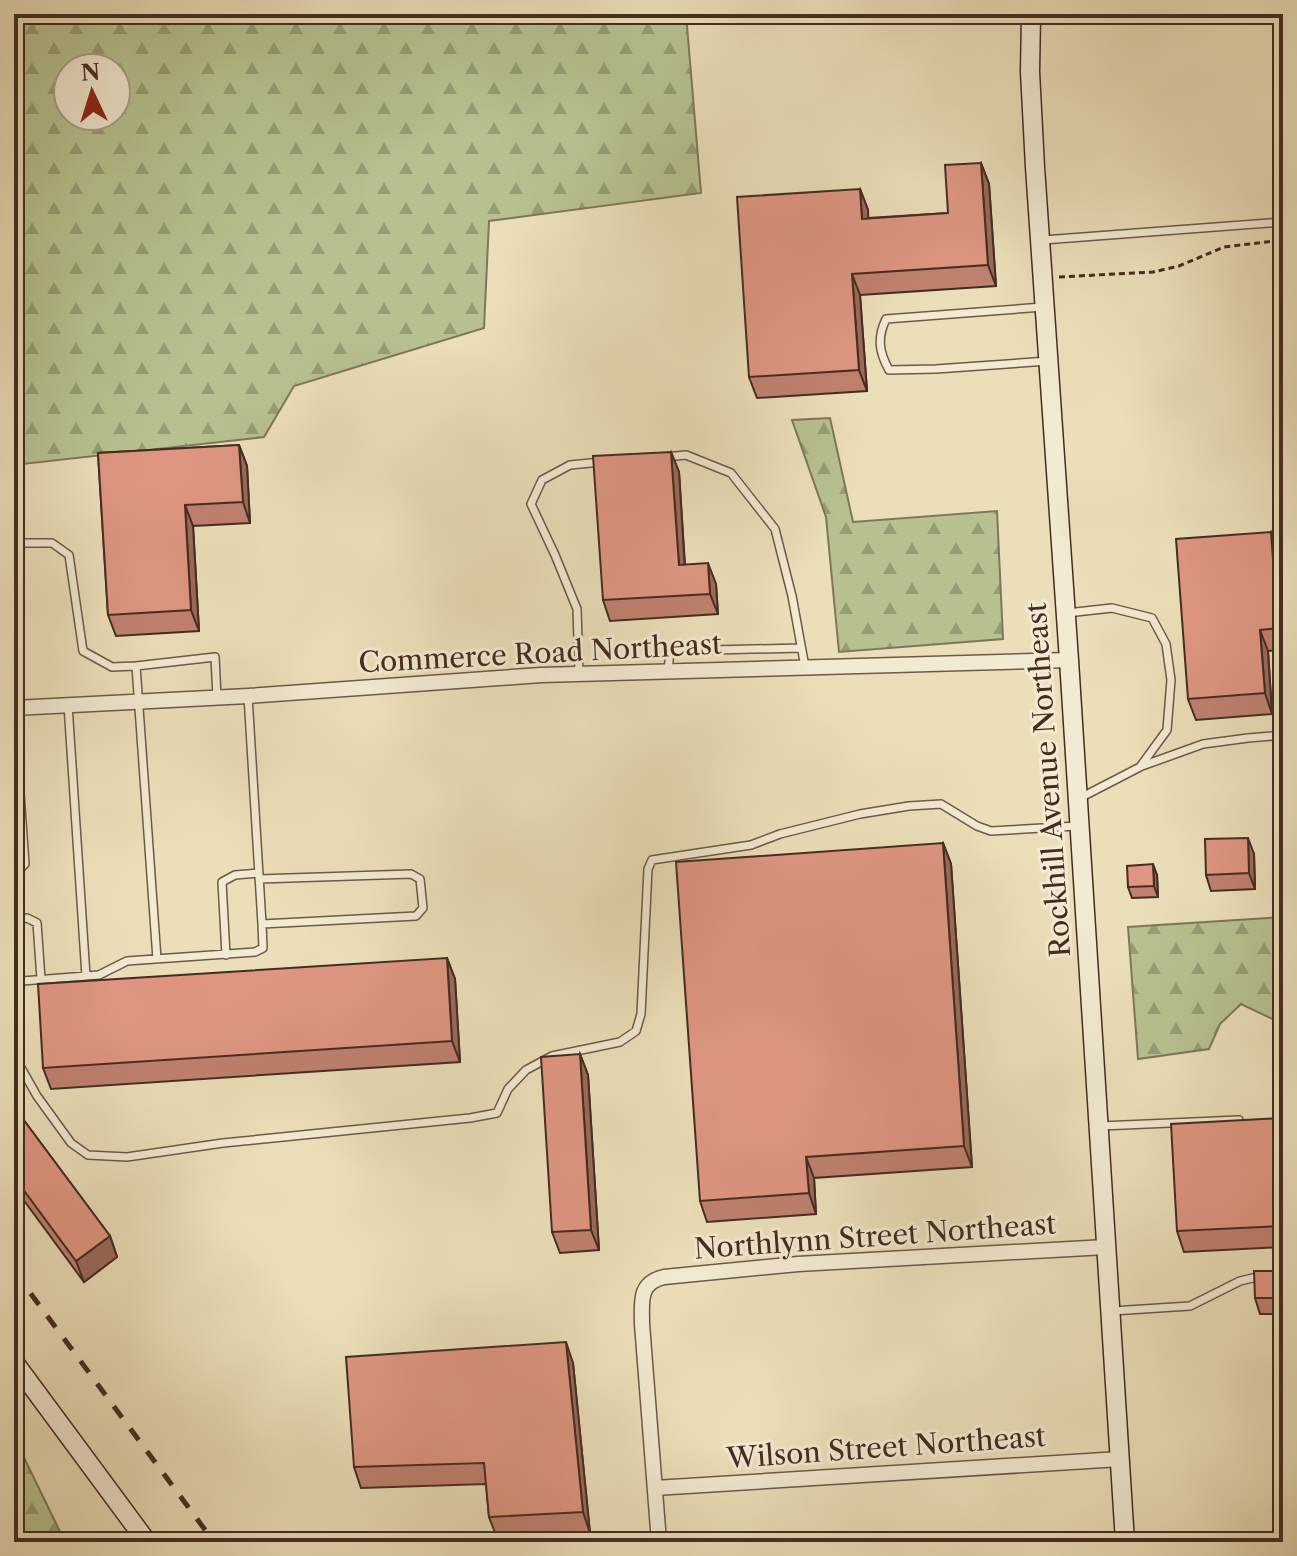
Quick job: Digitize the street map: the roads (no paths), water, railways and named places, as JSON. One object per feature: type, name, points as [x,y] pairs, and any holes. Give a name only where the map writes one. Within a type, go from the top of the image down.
[{"type":"street","name":"Rockhill Avenue Northeast","points":[[1031,14],[1030,72],[1040,241],[1125,1542]]},
{"type":"street","name":"Commerce Road Northeast","points":[[14,708],[248,696],[541,675],[1069,660]]},
{"type":"street","name":"Northlynn Street Northeast","points":[[655,1488],[642,1300],[644,1290],[656,1278],[798,1264],[1106,1247]]},
{"type":"street","points":[[14,1362],[147,1542]]},
{"type":"street","name":"Wilson Street Northeast","points":[[655,1488],[1120,1459]]},
{"type":"street","points":[[655,1488],[659,1542]]},
{"type":"lane","points":[[1040,241],[1283,222]]},
{"type":"lane","points":[[1045,307],[886,319],[880,331],[882,357],[889,370],[1049,361]]},
{"type":"lane","points":[[657,458],[686,455],[731,473],[775,529],[805,667]]},
{"type":"lane","points":[[579,674],[577,609],[531,504],[542,480],[570,465],[614,461]]},
{"type":"lane","points":[[14,543],[52,543],[69,555],[83,651],[112,667],[215,657],[217,697]]},
{"type":"lane","points":[[1066,613],[1112,608],[1152,618],[1166,644],[1171,680],[1167,730],[1140,767]]},
{"type":"lane","points":[[668,671],[670,651],[801,648]]},
{"type":"lane","points":[[136,666],[157,959]]},
{"type":"lane","points":[[14,991],[22,981],[99,975],[127,961],[226,955],[255,952],[263,948],[248,696]]},
{"type":"lane","points":[[68,705],[86,976]]},
{"type":"lane","points":[[14,708],[18,828],[25,864],[14,872]]},
{"type":"lane","points":[[1078,799],[1140,767],[1203,744],[1283,735]]},
{"type":"lane","points":[[14,1001],[20,1066],[71,1143],[88,1155],[127,1157],[223,1143],[470,1118],[497,1113],[508,1089],[526,1070],[552,1056],[620,1042],[636,1031],[641,1014],[648,869],[652,860],[751,845],[780,834],[860,814],[909,806],[941,804],[991,831],[1079,826]]},
{"type":"lane","points":[[226,955],[222,882],[235,875],[411,874],[420,879],[423,908],[416,916],[262,924]]},
{"type":"lane","points":[[14,919],[27,918],[37,923],[41,979]]},
{"type":"lane","points":[[1098,1126],[1239,1120]]},
{"type":"lane","points":[[1110,1311],[1190,1306],[1240,1281],[1271,1275]]},
{"type":"railway","points":[[14,1271],[214,1542]]}]
